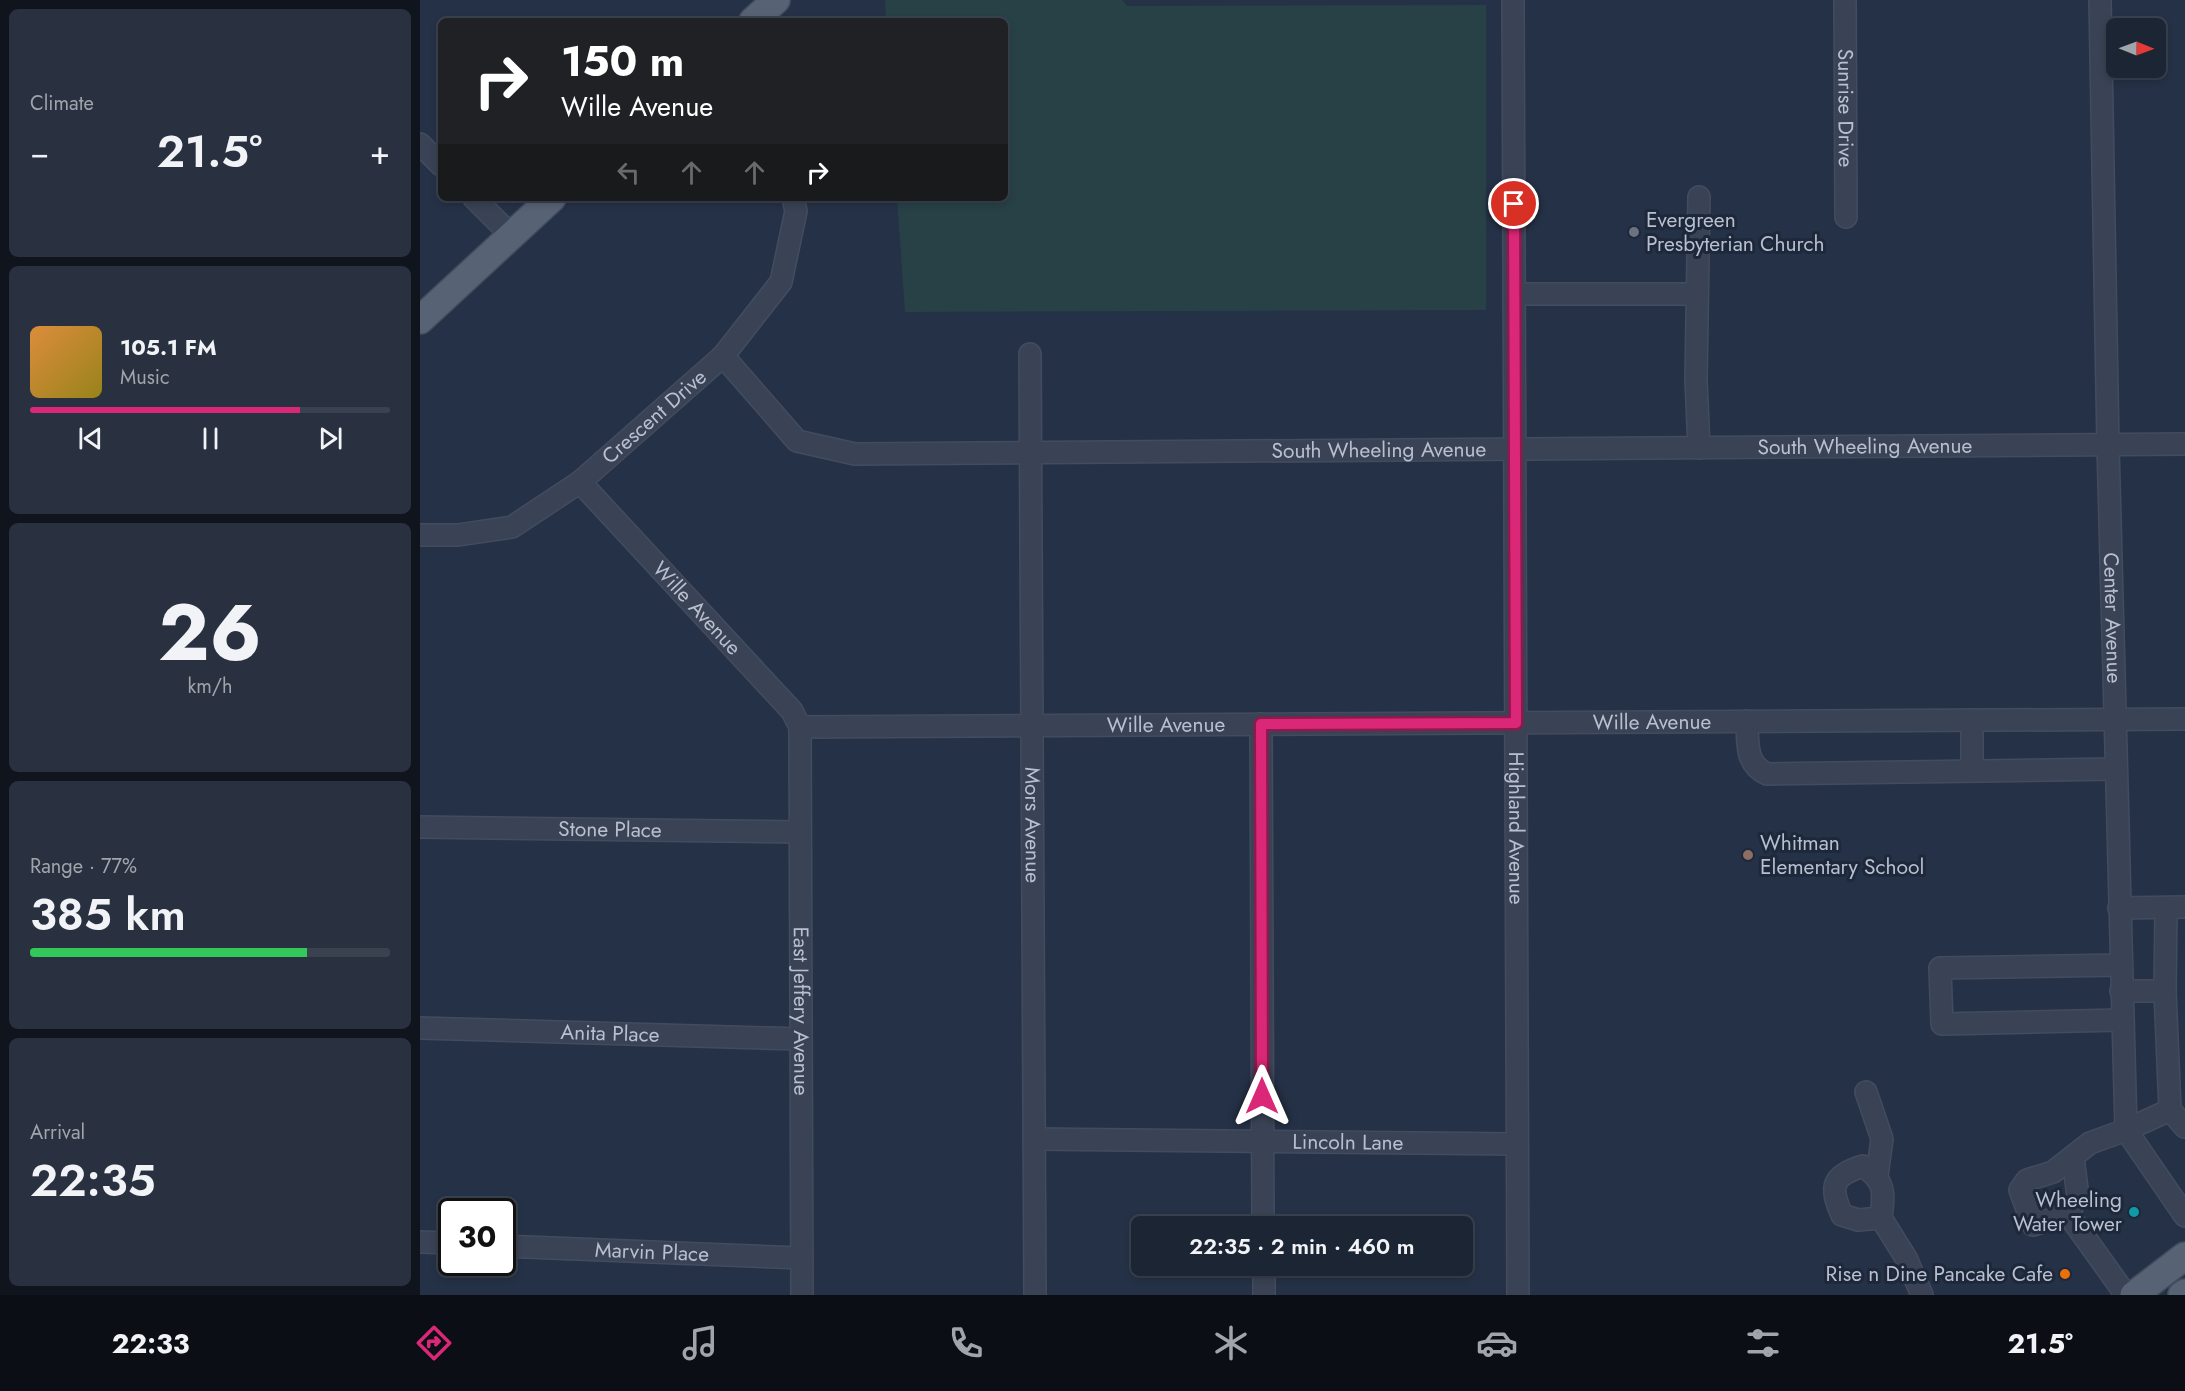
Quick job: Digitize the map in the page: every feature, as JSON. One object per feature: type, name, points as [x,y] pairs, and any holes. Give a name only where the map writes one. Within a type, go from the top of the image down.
[{"type":"main road","points":[[756,18],[776,0]]},
{"type":"main road","points":[[420,320],[549,201]]},
{"type":"main road","points":[[2134,1295],[2185,1256]]},
{"type":"street","name":"Highland Avenue","points":[[1513,0],[1518,1295]]},
{"type":"street","name":"Sunrise Drive","points":[[1845,0],[1846,217]]},
{"type":"street","name":"Center Avenue","points":[[2100,0],[2108,445],[2126,1131]]},
{"type":"street","points":[[420,144],[438,162]]},
{"type":"street","points":[[1699,197],[1696,380],[1699,448]]},
{"type":"street","points":[[477,201],[511,235]]},
{"type":"street","name":"Crescent Drive","points":[[420,535],[458,536],[512,527],[580,482],[723,356],[781,282],[796,211],[794,201]]},
{"type":"street","points":[[1514,294],[1697,294]]},
{"type":"street","name":"Mors Avenue","points":[[1030,354],[1035,1295]]},
{"type":"street","name":"South Wheeling Avenue","points":[[723,356],[797,441],[855,454],[2185,444]]},
{"type":"street","name":"Wille Avenue","points":[[580,482],[792,711],[800,727],[2185,719]]},
{"type":"street","points":[[1972,720],[1972,771]]},
{"type":"street","points":[[1747,722],[1748,752],[1758,770],[1767,774],[2116,770]]},
{"type":"street","points":[[1261,724],[1263,1216]]},
{"type":"street","name":"East Jeffery Avenue","points":[[800,727],[802,1295]]},
{"type":"street","name":"Stone Place","points":[[420,827],[800,832]]},
{"type":"street","points":[[2119,908],[2176,908],[2165,991],[2169,1110],[2185,1127]]},
{"type":"street","points":[[2121,965],[1940,968],[1942,1024],[2122,1020]]},
{"type":"street","points":[[2121,991],[2165,991]]},
{"type":"street","name":"Anita Place","points":[[420,1028],[801,1039]]},
{"type":"street","points":[[1866,1092],[1882,1139],[1877,1176],[1884,1193],[1881,1218],[1906,1258],[1922,1295]]},
{"type":"street","points":[[2073,1157],[2078,1197],[2068,1214],[2033,1225],[2020,1190],[2027,1180],[2054,1172],[2090,1143],[2126,1131],[2169,1110]]},
{"type":"street","points":[[2126,1131],[2185,1216]]},
{"type":"street","name":"Lincoln Lane","points":[[1034,1139],[1517,1144]]},
{"type":"street","points":[[1877,1176],[1863,1166],[1844,1172],[1835,1183],[1834,1198],[1842,1215],[1858,1220],[1881,1218]]},
{"type":"street","points":[[2068,1214],[2126,1295]]},
{"type":"street","points":[[420,1242],[438,1243]]},
{"type":"street","name":"Marvin Place","points":[[516,1247],[802,1258]]},
{"type":"street","points":[[1264,1276],[1264,1295]]},
{"type":"green space","points":[[885,0],[1122,0],[1127,6],[1486,5],[1486,310],[905,312],[897,201],[1008,201],[1008,18],[886,18]]},
{"type":"place","name":"Evergreen Presbyterian Church","points":[[1634,232]]},
{"type":"place","name":"Whitman Elementary School","points":[[1748,855]]},
{"type":"place","name":"Wheeling Water Tower","points":[[2134,1212]]},
{"type":"place","name":"Rise n Dine Pancake Cafe","points":[[2065,1274]]},
{"type":"route","points":[[1262,1096],[1261,724],[1516,723],[1514,204]]}]
